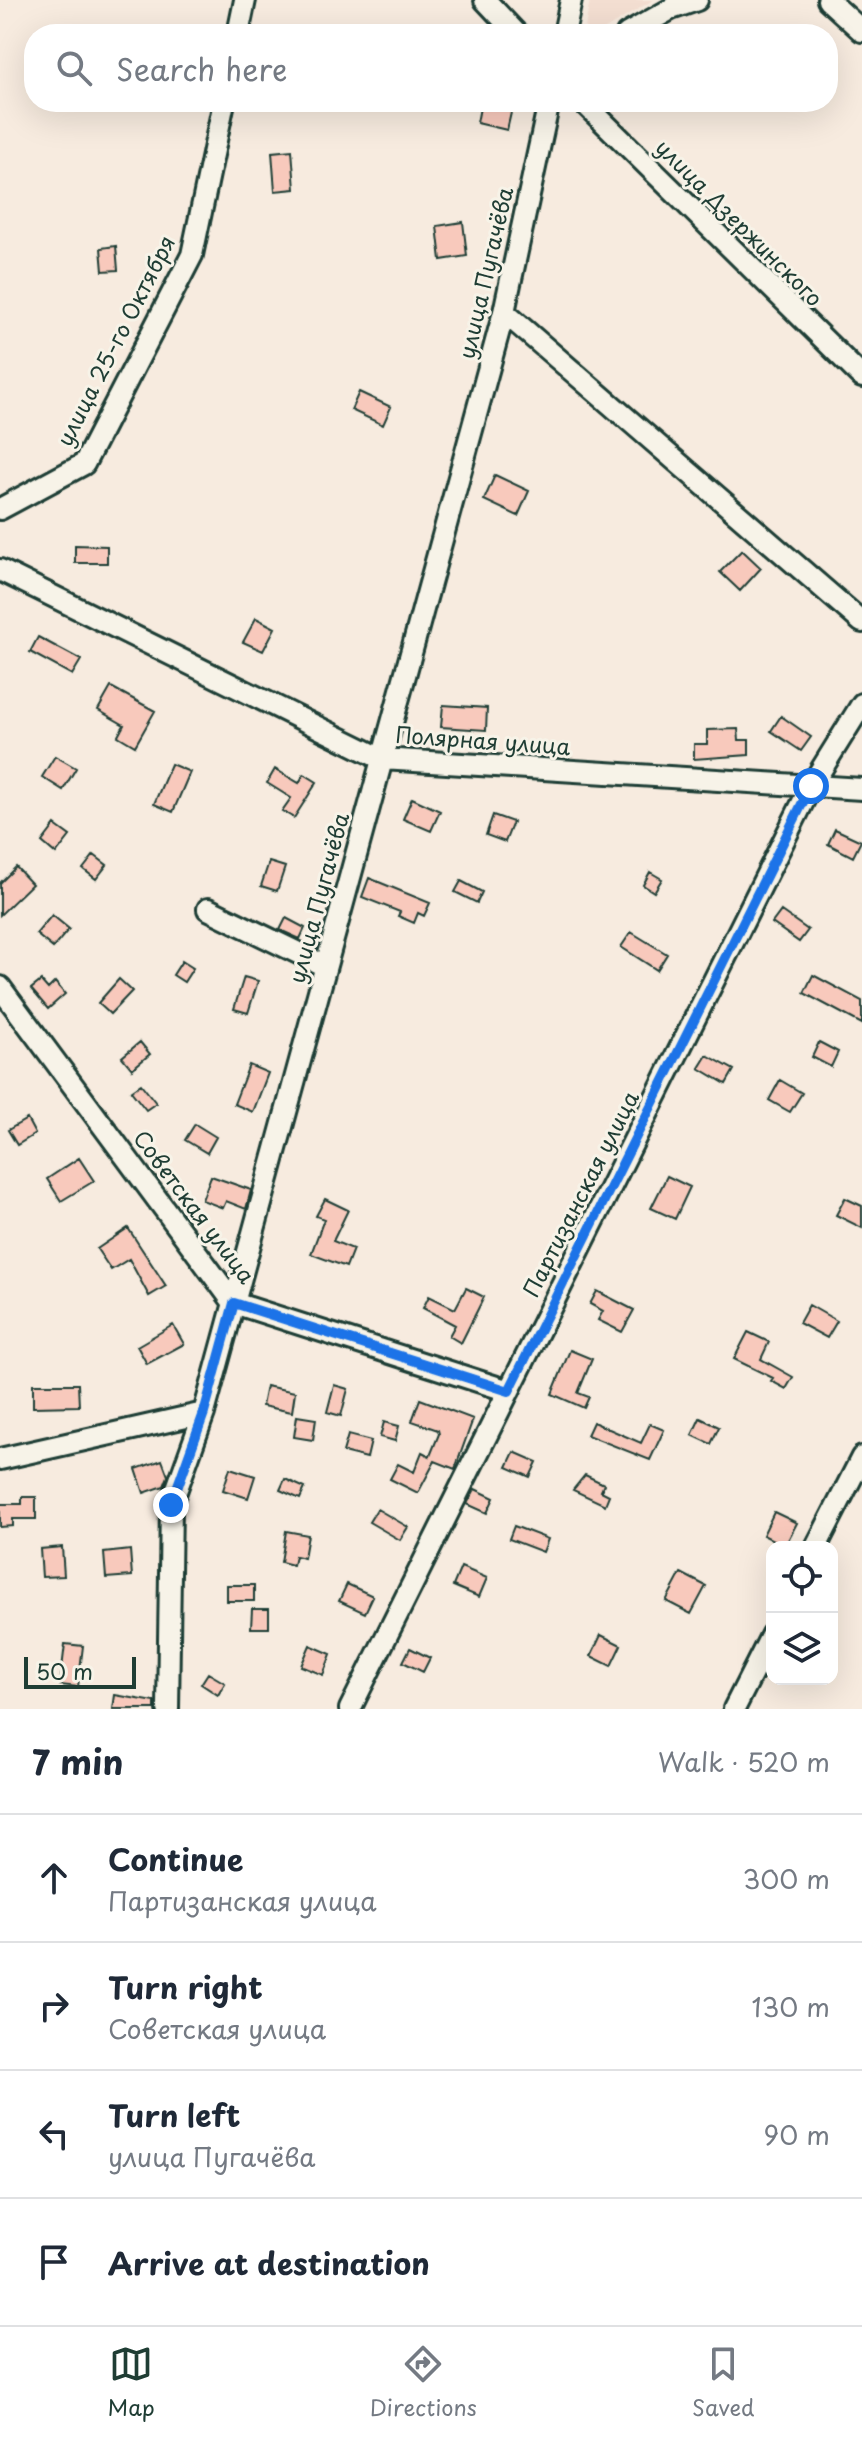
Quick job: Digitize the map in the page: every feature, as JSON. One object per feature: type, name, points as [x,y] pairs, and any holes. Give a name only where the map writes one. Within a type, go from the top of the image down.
[{"type":"street","points":[[240,24],[245,0]]},
{"type":"street","points":[[485,0],[508,24]]},
{"type":"street","points":[[566,24],[571,0]]},
{"type":"street","points":[[645,24],[671,9],[697,0]]},
{"type":"street","points":[[828,0],[862,31]]},
{"type":"street","name":"улица 25-го Октября","points":[[0,509],[84,464],[192,255],[222,112]]},
{"type":"street","name":"улица Пугачёва","points":[[168,1709],[171,1505],[204,1413],[504,312],[547,112]]},
{"type":"street","name":"улица Дзержинского","points":[[593,112],[862,377]]},
{"type":"street","points":[[504,312],[862,622]]},
{"type":"street","name":"Полярная улица","points":[[0,570],[382,759],[862,789]]},
{"type":"street","name":"Партизанская улица","points":[[350,1709],[811,786],[862,704]]},
{"type":"street","points":[[208,909],[325,966]]},
{"type":"street","name":"Советская улица","points":[[0,987],[234,1303],[509,1391]]},
{"type":"street","points":[[0,1459],[204,1413]]},
{"type":"street","points":[[819,1541],[862,1457]]},
{"type":"street","points":[[734,1709],[766,1646]]},
{"type":"shaded area","points":[[590,0],[653,0],[613,24],[586,24]]},
{"type":"building","points":[[479,112],[511,112],[507,130],[477,123]]},
{"type":"building","points":[[292,150],[295,189],[275,191],[272,152]]},
{"type":"building","points":[[463,222],[467,256],[441,260],[437,226]]},
{"type":"building","points":[[116,246],[118,270],[103,271],[101,248]]},
{"type":"building","points":[[359,392],[391,407],[383,425],[351,410]]},
{"type":"building","points":[[495,475],[529,491],[518,516],[484,500]]},
{"type":"building","points":[[75,545],[107,546],[107,563],[75,563]]},
{"type":"building","points":[[742,550],[761,568],[740,591],[720,572]]},
{"type":"building","points":[[256,618],[275,628],[263,651],[243,642]]},
{"type":"building","points":[[38,637],[81,660],[72,675],[30,652]]},
{"type":"building","points":[[111,687],[155,711],[135,746],[118,736],[124,725],[98,710]]},
{"type":"building","points":[[443,705],[487,708],[486,730],[441,727]]},
{"type":"building","points":[[781,716],[811,737],[801,751],[771,731]]},
{"type":"building","points":[[738,729],[739,740],[749,740],[749,755],[694,759],[694,744],[707,744],[707,730]]},
{"type":"building","points":[[55,756],[76,768],[63,790],[42,777]]},
{"type":"building","points":[[171,764],[190,772],[173,812],[154,804]]},
{"type":"building","points":[[275,769],[299,783],[304,774],[317,782],[294,818],[282,811],[291,798],[267,783]]},
{"type":"building","points":[[412,798],[440,811],[431,831],[403,819]]},
{"type":"building","points":[[493,815],[513,822],[505,842],[486,835]]},
{"type":"building","points":[[55,825],[70,836],[56,854],[42,842]]},
{"type":"building","points":[[835,829],[861,841],[853,857],[828,844]]},
{"type":"building","points":[[94,855],[107,865],[96,879],[83,869]]},
{"type":"building","points":[[269,862],[285,867],[277,891],[261,886]]},
{"type":"building","points":[[16,867],[32,884],[0,915],[0,883]]},
{"type":"building","points":[[650,872],[662,879],[654,892],[643,885]]},
{"type":"building","points":[[369,878],[430,903],[424,916],[418,913],[414,923],[398,916],[400,912],[362,897]]},
{"type":"building","points":[[461,881],[482,892],[477,903],[455,892]]},
{"type":"building","points":[[781,911],[808,930],[799,942],[772,923]]},
{"type":"building","points":[[52,915],[69,929],[53,948],[36,934]]},
{"type":"building","points":[[286,918],[305,928],[300,939],[280,930]]},
{"type":"building","points":[[631,932],[667,954],[657,970],[621,947]]},
{"type":"building","points":[[182,961],[193,968],[184,982],[173,975]]},
{"type":"building","points":[[813,975],[862,1001],[862,1024],[804,993]]},
{"type":"building","points":[[244,977],[258,981],[248,1013],[234,1009]]},
{"type":"building","points":[[119,979],[132,991],[110,1014],[98,1003]]},
{"type":"building","points":[[41,981],[48,989],[55,982],[65,994],[48,1009],[31,989]]},
{"type":"building","points":[[140,1042],[150,1054],[132,1069],[122,1057]]},
{"type":"building","points":[[819,1042],[838,1052],[831,1067],[812,1057]]},
{"type":"building","points":[[707,1055],[734,1070],[726,1084],[699,1068]]},
{"type":"building","points":[[249,1065],[268,1073],[253,1112],[234,1104]]},
{"type":"building","points":[[780,1080],[802,1093],[790,1112],[769,1100]]},
{"type":"building","points":[[141,1084],[156,1103],[146,1110],[131,1091]]},
{"type":"building","points":[[27,1119],[35,1134],[17,1145],[8,1130]]},
{"type":"building","points":[[195,1124],[216,1137],[207,1153],[185,1140]]},
{"type":"building","points":[[79,1158],[94,1181],[61,1201],[47,1179]]},
{"type":"building","points":[[211,1176],[251,1190],[246,1209],[226,1201],[223,1208],[202,1200]]},
{"type":"building","points":[[667,1176],[690,1187],[675,1219],[651,1208]]},
{"type":"building","points":[[845,1198],[862,1206],[862,1228],[836,1215]]},
{"type":"building","points":[[325,1199],[348,1210],[333,1241],[353,1249],[346,1267],[311,1254],[324,1219],[316,1216]]},
{"type":"building","points":[[128,1228],[166,1286],[149,1296],[129,1259],[111,1270],[97,1249]]},
{"type":"building","points":[[466,1288],[484,1297],[461,1343],[449,1336],[455,1325],[423,1308],[429,1296],[455,1309]]},
{"type":"building","points":[[597,1291],[634,1310],[622,1332],[598,1320],[603,1311],[590,1304]]},
{"type":"building","points":[[809,1305],[837,1321],[827,1338],[799,1323]]},
{"type":"building","points":[[173,1325],[184,1344],[147,1364],[137,1346]]},
{"type":"building","points":[[748,1332],[769,1342],[761,1359],[793,1377],[786,1389],[771,1381],[773,1378],[734,1359]]},
{"type":"building","points":[[570,1350],[592,1359],[578,1393],[589,1397],[584,1408],[552,1394]]},
{"type":"building","points":[[33,1384],[78,1384],[79,1406],[33,1407]]},
{"type":"building","points":[[334,1385],[348,1389],[341,1416],[327,1412]]},
{"type":"building","points":[[266,1386],[295,1392],[292,1412],[262,1406]]},
{"type":"building","points":[[420,1399],[473,1419],[455,1469],[435,1461],[418,1493],[390,1479],[398,1464],[414,1472],[422,1452],[430,1456],[439,1434],[438,1430],[412,1421]]},
{"type":"building","points":[[297,1416],[316,1419],[313,1440],[294,1437]]},
{"type":"building","points":[[700,1418],[719,1427],[711,1444],[692,1435]]},
{"type":"building","points":[[384,1422],[399,1426],[395,1441],[380,1437]]},
{"type":"building","points":[[593,1422],[641,1443],[650,1424],[664,1430],[650,1460],[587,1435]]},
{"type":"building","points":[[348,1435],[371,1441],[367,1458],[343,1452]]},
{"type":"building","points":[[514,1452],[537,1462],[530,1477],[507,1467]]},
{"type":"building","points":[[162,1460],[168,1476],[164,1486],[144,1493],[136,1469]]},
{"type":"building","points":[[230,1468],[255,1476],[248,1498],[223,1490]]},
{"type":"building","points":[[585,1475],[604,1484],[601,1491],[609,1495],[605,1505],[573,1490]]},
{"type":"building","points":[[285,1479],[305,1488],[300,1499],[280,1490]]},
{"type":"building","points":[[475,1489],[494,1498],[487,1513],[467,1504]]},
{"type":"building","points":[[22,1497],[36,1497],[36,1519],[13,1519],[13,1526],[0,1527],[0,1504],[22,1504]]},
{"type":"building","points":[[377,1509],[408,1527],[400,1540],[369,1522]]},
{"type":"building","points":[[774,1512],[797,1523],[788,1541],[775,1541],[763,1535]]},
{"type":"building","points":[[514,1526],[548,1539],[543,1552],[509,1539]]},
{"type":"building","points":[[286,1531],[308,1535],[304,1558],[295,1556],[293,1565],[281,1562]]},
{"type":"building","points":[[62,1547],[64,1576],[42,1577],[40,1549]]},
{"type":"building","points":[[130,1550],[132,1576],[106,1578],[104,1553]]},
{"type":"building","points":[[461,1567],[487,1578],[479,1597],[453,1586]]},
{"type":"building","points":[[681,1573],[706,1586],[691,1614],[666,1601]]},
{"type":"building","points":[[347,1584],[373,1596],[365,1613],[339,1601]]},
{"type":"building","points":[[227,1585],[254,1585],[254,1601],[227,1601]]},
{"type":"building","points":[[252,1609],[269,1609],[269,1628],[251,1628]]},
{"type":"building","points":[[601,1635],[621,1645],[611,1666],[591,1656]]},
{"type":"building","points":[[65,1644],[83,1646],[78,1687],[60,1685]]},
{"type":"building","points":[[310,1645],[331,1654],[323,1675],[301,1666]]},
{"type":"building","points":[[410,1648],[430,1658],[423,1672],[403,1662]]},
{"type":"building","points":[[208,1673],[225,1683],[218,1695],[201,1684]]},
{"type":"building","points":[[115,1695],[155,1702],[155,1709],[113,1709]]},
{"type":"route","points":[[171,1505],[204,1413],[234,1303],[509,1391],[811,786]]}]
